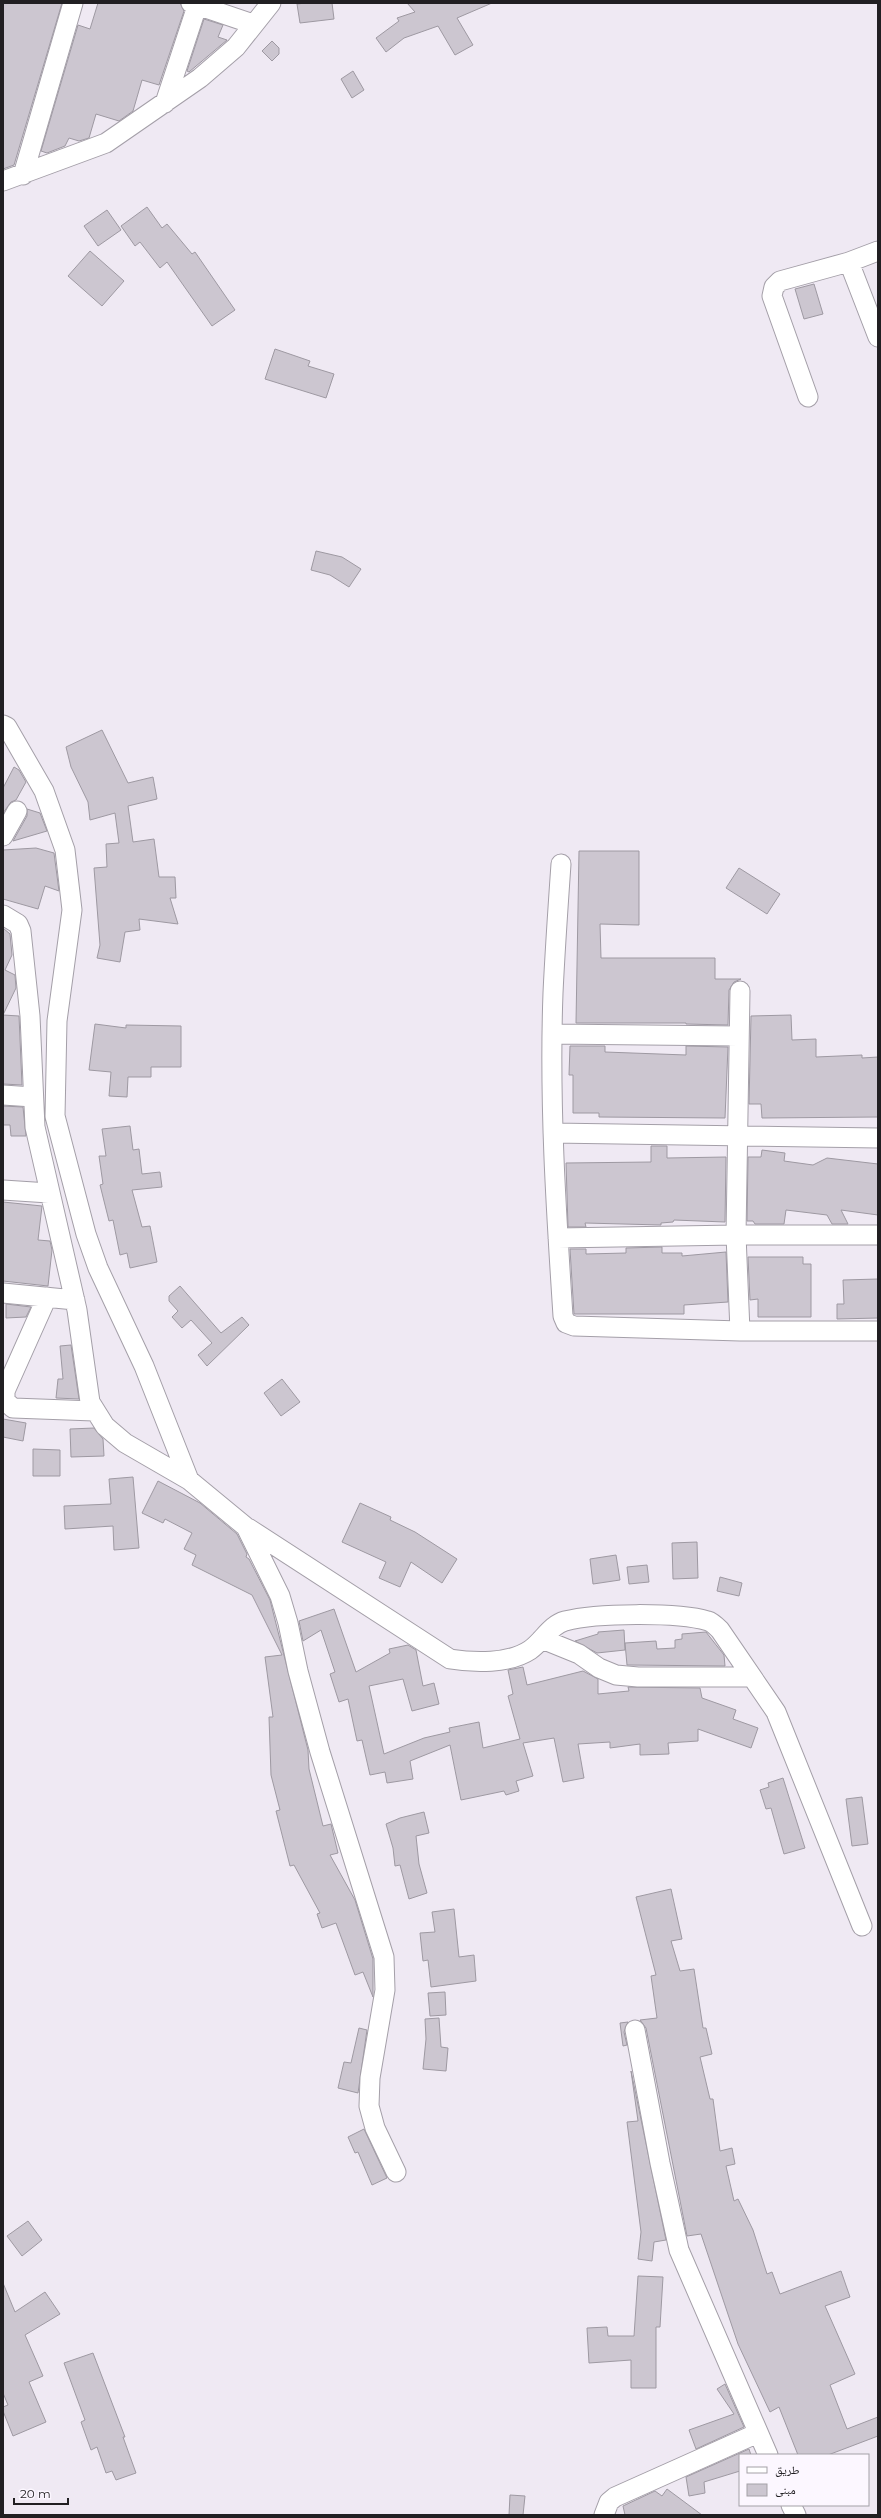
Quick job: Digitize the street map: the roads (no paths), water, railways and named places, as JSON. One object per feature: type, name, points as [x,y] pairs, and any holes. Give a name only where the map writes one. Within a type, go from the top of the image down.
[{"type":"street","points":[[23,175],[73,3]]},
{"type":"street","points":[[3,181],[23,175],[106,143],[200,78],[236,47],[271,3]]},
{"type":"street","points":[[165,103],[196,4],[253,24]]},
{"type":"street","points":[[808,397],[772,296],[774,287],[780,281],[849,262],[878,251]]},
{"type":"street","points":[[849,262],[878,337]]},
{"type":"street","points":[[3,725],[7,727],[44,790],[65,850],[72,910],[57,1022],[55,1116],[86,1234],[93,1254],[144,1366],[189,1480]]},
{"type":"street","points":[[3,836],[17,811]]},
{"type":"street","points":[[561,864],[553,995],[554,1133],[558,1238],[563,1316],[566,1323],[574,1326],[740,1331],[878,1331]]},
{"type":"street","points":[[3,915],[18,924],[21,931],[30,1016],[35,1127],[49,1193],[75,1300],[87,1392],[94,1411],[105,1426],[125,1443],[189,1480],[246,1528],[450,1659],[462,1661],[507,1658],[530,1650],[559,1624],[588,1618],[651,1616],[704,1620],[710,1622],[720,1630],[776,1712],[862,1926]]},
{"type":"street","points":[[740,991],[738,1036],[736,1235],[740,1331]]},
{"type":"street","points":[[553,1034],[738,1036]]},
{"type":"street","points":[[3,1095],[33,1097]]},
{"type":"street","points":[[554,1133],[878,1138]]},
{"type":"street","points":[[3,1190],[49,1193]]},
{"type":"street","points":[[558,1238],[736,1235],[878,1235]]},
{"type":"street","points":[[3,1293],[75,1300]]},
{"type":"street","points":[[47,1297],[5,1391],[5,1401],[13,1408],[94,1411]]},
{"type":"street","points":[[246,1528],[274,1584],[286,1616],[320,1752],[383,1950],[385,1990],[370,2078],[368,2106],[375,2128],[396,2172]]},
{"type":"street","points":[[542,1639],[579,1654],[599,1668],[616,1675],[638,1677],[752,1677]]},
{"type":"street","points":[[635,2030],[660,2163],[679,2250],[768,2454]]},
{"type":"street","points":[[604,2515],[609,2502],[615,2497],[758,2433]]},
{"type":"street","points":[[792,2506],[796,2515]]}]
